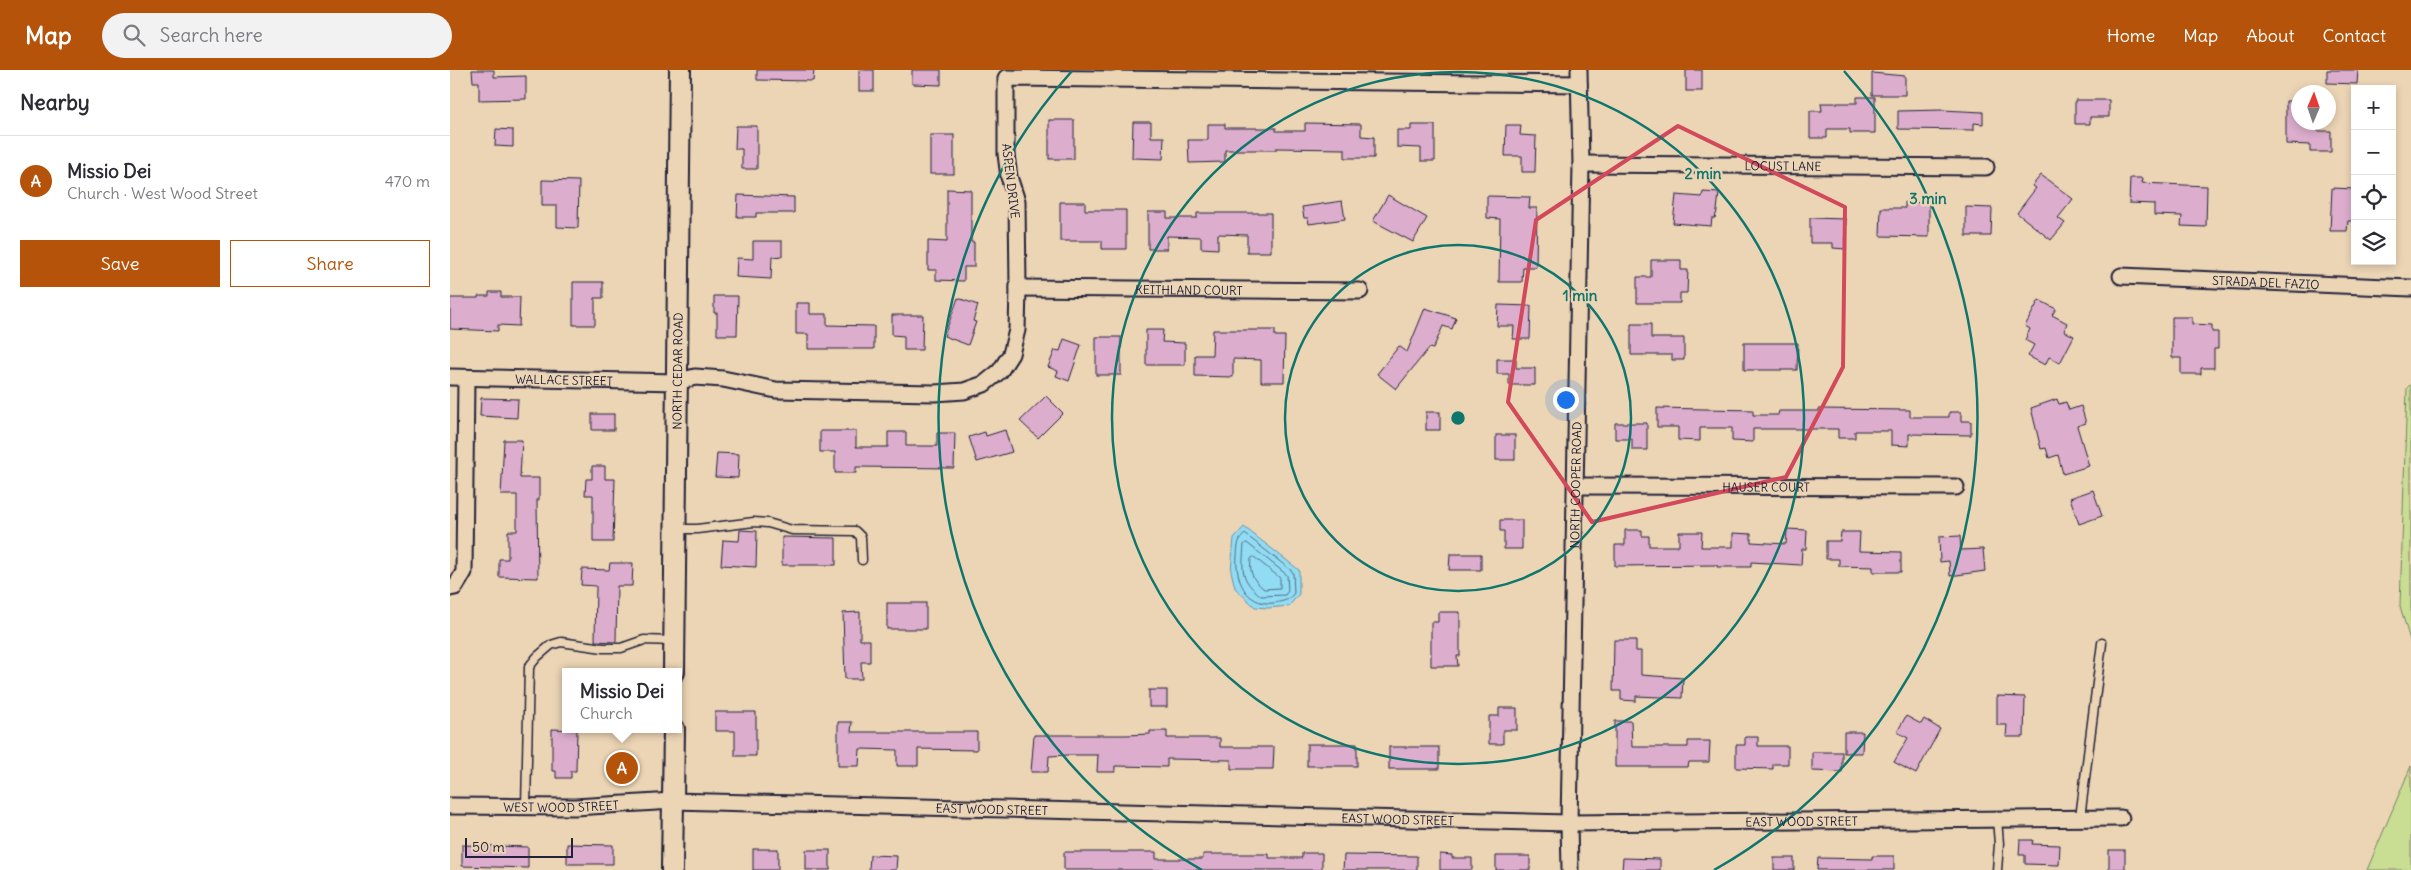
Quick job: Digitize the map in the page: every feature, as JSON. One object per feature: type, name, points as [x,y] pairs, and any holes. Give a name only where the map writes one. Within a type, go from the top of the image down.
[{"type":"street","name":"NORTH CEDAR ROAD","points":[[674,668],[680,70]]},
{"type":"street","name":"ASPEN DRIVE","points":[[677,382],[695,377],[723,379],[776,390],[935,393],[964,391],[984,384],[1000,371],[1011,354],[1017,330],[1018,288],[1016,201],[1009,177],[1006,154],[1006,78],[1579,77]]},
{"type":"street","name":"NORTH COOPER ROAD","points":[[1570,870],[1569,823],[1582,164],[1579,77]]},
{"type":"street","name":"LOCUST LANE","points":[[1582,164],[1986,167]]},
{"type":"street","name":"STRADA DEL FAZIO","points":[[2121,276],[2411,288]]},
{"type":"street","name":"KEITHLAND COURT","points":[[1018,288],[1360,291]]},
{"type":"street","name":"WALLACE STREET","points":[[450,377],[677,382]]},
{"type":"street","points":[[452,587],[464,572],[466,378]]},
{"type":"street","name":"HAUSER COURT","points":[[1577,486],[1956,487]]},
{"type":"street","points":[[672,870],[674,733]]},
{"type":"street","name":"EAST WOOD STREET","points":[[673,801],[1569,823],[2121,818]]},
{"type":"street","name":"WEST WOOD STREET","points":[[450,806],[575,807],[673,801]]},
{"type":"lane","points":[[676,529],[697,529],[754,522],[792,530],[855,531],[861,537],[862,560]]},
{"type":"lane","points":[[526,807],[529,667],[537,657],[551,645],[561,642],[604,648],[621,648],[644,640],[674,642]]},
{"type":"lane","points":[[2080,818],[2102,643]]},
{"type":"lane","points":[[1997,819],[1999,844],[1997,870]]},
{"type":"highlighted area","points":[[1678,126],[1845,207],[1843,367],[1786,477],[1592,522],[1508,402],[1536,220]]},
{"type":"green space","points":[[2411,384],[2411,644],[2400,606],[2407,388]]},
{"type":"green space","points":[[2411,766],[2411,870],[2367,870]]},
{"type":"water","points":[[1244,527],[1299,570],[1299,594],[1289,606],[1255,607],[1235,588],[1231,571],[1234,538]]},
{"type":"building","points":[[472,70],[494,70],[494,77],[526,76],[526,99],[479,100],[479,82],[473,82]]},
{"type":"building","points":[[757,70],[814,70],[813,81],[757,80]]},
{"type":"building","points":[[859,70],[874,70],[874,91],[859,91]]},
{"type":"building","points":[[912,70],[941,70],[941,85],[912,84]]},
{"type":"building","points":[[1686,70],[1702,70],[1702,91],[1686,91]]},
{"type":"building","points":[[2327,70],[2358,70],[2357,84],[2327,83]]},
{"type":"building","points":[[1872,73],[1905,76],[1905,95],[1872,95]]},
{"type":"building","points":[[1857,97],[1875,97],[1875,133],[1850,133],[1850,129],[1827,129],[1827,138],[1810,138],[1810,111],[1822,111],[1821,103],[1857,103]]},
{"type":"building","points":[[2075,100],[2109,100],[2109,117],[2090,117],[2090,124],[2075,124]]},
{"type":"building","points":[[2286,101],[2291,101],[2291,130],[2331,131],[2331,152],[2310,152],[2310,145],[2286,144]]},
{"type":"building","points":[[1942,110],[1983,112],[1983,124],[1974,123],[1974,130],[1898,129],[1898,111]]},
{"type":"building","points":[[1049,120],[1074,120],[1074,159],[1049,159]]},
{"type":"building","points":[[1133,122],[1151,122],[1151,137],[1164,137],[1163,159],[1132,158]]},
{"type":"building","points":[[1305,123],[1361,124],[1361,136],[1374,137],[1374,158],[1345,158],[1345,149],[1276,148],[1276,150],[1225,150],[1225,162],[1189,163],[1188,140],[1208,140],[1208,124],[1225,124],[1225,128],[1276,128],[1276,131],[1305,131]]},
{"type":"building","points":[[1411,125],[1435,125],[1435,161],[1421,161],[1421,148],[1397,147],[1397,130],[1411,130]]},
{"type":"building","points":[[1506,125],[1521,125],[1520,135],[1536,136],[1535,172],[1522,172],[1522,156],[1505,156]]},
{"type":"building","points":[[736,126],[757,126],[757,169],[742,169],[742,149],[735,149]]},
{"type":"building","points":[[496,129],[513,130],[513,147],[495,146]]},
{"type":"building","points":[[930,135],[954,135],[954,174],[930,174]]},
{"type":"building","points":[[2041,175],[2073,199],[2058,218],[2065,223],[2051,240],[2017,213],[2036,188],[2032,186]]},
{"type":"building","points":[[2130,178],[2143,178],[2142,183],[2207,186],[2206,227],[2181,226],[2182,216],[2154,215],[2154,204],[2129,203]]},
{"type":"building","points":[[542,180],[579,181],[578,228],[557,227],[557,206],[542,206]]},
{"type":"building","points":[[2332,188],[2351,189],[2351,221],[2348,221],[2347,231],[2330,231]]},
{"type":"building","points":[[947,189],[971,190],[971,242],[974,242],[974,267],[964,267],[964,281],[936,280],[936,270],[928,270],[928,241],[947,242]]},
{"type":"building","points":[[1703,192],[1719,193],[1717,211],[1715,218],[1712,218],[1711,226],[1673,223],[1676,195],[1702,197]]},
{"type":"building","points":[[738,195],[794,197],[794,213],[756,213],[756,217],[737,217]]},
{"type":"building","points":[[1388,195],[1427,218],[1413,242],[1373,221]]},
{"type":"building","points":[[1487,196],[1530,197],[1529,208],[1537,208],[1536,267],[1523,267],[1522,282],[1499,282],[1500,219],[1487,218]]},
{"type":"building","points":[[1342,201],[1345,219],[1309,224],[1308,218],[1304,218],[1302,207]]},
{"type":"building","points":[[1060,202],[1085,202],[1085,210],[1126,210],[1126,249],[1102,249],[1102,241],[1060,241]]},
{"type":"building","points":[[1905,202],[1929,203],[1929,237],[1880,236],[1881,208],[1905,208]]},
{"type":"building","points":[[1966,207],[1992,208],[1991,236],[1966,236]]},
{"type":"building","points":[[1148,212],[1167,212],[1167,218],[1197,218],[1197,213],[1271,213],[1271,252],[1247,252],[1247,235],[1218,234],[1218,249],[1201,248],[1201,237],[1167,236],[1167,249],[1148,249]]},
{"type":"building","points":[[1810,218],[1846,219],[1845,249],[1833,248],[1833,243],[1810,243]]},
{"type":"building","points":[[753,241],[782,241],[782,256],[772,257],[771,279],[736,277],[737,258],[753,259]]},
{"type":"building","points":[[1651,260],[1681,260],[1681,270],[1688,270],[1687,293],[1680,293],[1680,303],[1637,303],[1637,277],[1651,277]]},
{"type":"building","points":[[573,282],[603,282],[603,298],[595,298],[595,325],[573,325]]},
{"type":"building","points":[[489,292],[501,292],[501,297],[520,297],[519,326],[498,325],[498,331],[450,329],[450,298],[478,298],[478,296],[489,296]]},
{"type":"building","points":[[714,296],[738,296],[737,335],[717,335],[717,313],[714,313]]},
{"type":"building","points":[[958,298],[978,305],[973,321],[976,322],[968,345],[944,336]]},
{"type":"building","points":[[2039,300],[2056,309],[2052,315],[2067,323],[2064,331],[2074,336],[2060,363],[2049,357],[2045,365],[2028,356],[2034,345],[2025,340],[2030,329],[2025,326]]},
{"type":"building","points":[[796,303],[810,303],[810,314],[827,314],[827,325],[874,326],[874,349],[808,349],[808,334],[796,334]]},
{"type":"building","points":[[1498,305],[1531,306],[1530,339],[1513,339],[1514,326],[1497,326]]},
{"type":"building","points":[[1425,308],[1456,318],[1452,329],[1443,326],[1433,349],[1429,348],[1396,389],[1377,374],[1399,346],[1407,352]]},
{"type":"building","points":[[892,315],[923,315],[922,350],[904,350],[904,336],[892,335]]},
{"type":"building","points":[[2172,317],[2192,317],[2192,324],[2212,325],[2212,332],[2218,332],[2218,349],[2214,349],[2214,368],[2201,368],[2201,374],[2181,374],[2181,358],[2172,358]]},
{"type":"building","points":[[1631,324],[1651,324],[1651,338],[1684,338],[1684,360],[1672,360],[1672,355],[1631,355]]},
{"type":"building","points":[[1146,330],[1163,330],[1162,342],[1185,343],[1185,365],[1146,365]]},
{"type":"building","points":[[1213,330],[1275,330],[1275,336],[1285,336],[1284,382],[1261,382],[1261,360],[1233,359],[1233,377],[1195,376],[1195,355],[1212,355]]},
{"type":"building","points":[[1096,337],[1121,337],[1121,375],[1096,375]]},
{"type":"building","points":[[1064,339],[1081,345],[1069,381],[1056,376],[1058,371],[1048,367],[1055,350],[1060,351]]},
{"type":"building","points":[[1744,343],[1798,343],[1797,370],[1744,370]]},
{"type":"building","points":[[1497,359],[1516,359],[1516,368],[1535,368],[1535,385],[1509,385],[1509,374],[1497,374]]},
{"type":"building","points":[[1046,396],[1063,413],[1038,438],[1020,421]]},
{"type":"building","points":[[481,398],[518,399],[517,418],[480,416]]},
{"type":"building","points":[[2057,399],[2059,404],[2066,402],[2069,410],[2081,406],[2086,423],[2077,426],[2089,466],[2063,474],[2058,455],[2049,458],[2046,448],[2041,449],[2031,408]]},
{"type":"building","points":[[1657,408],[1753,410],[1753,415],[1778,415],[1779,411],[1819,411],[1819,409],[1910,410],[1910,417],[1949,417],[1949,412],[1961,412],[1961,421],[1971,421],[1971,435],[1909,434],[1909,446],[1891,445],[1891,431],[1855,431],[1855,438],[1838,438],[1838,429],[1753,429],[1753,442],[1732,441],[1732,428],[1700,428],[1700,441],[1678,440],[1678,427],[1657,427]]},
{"type":"building","points":[[1426,412],[1440,412],[1440,430],[1426,430]]},
{"type":"building","points":[[592,414],[614,414],[614,430],[592,430]]},
{"type":"building","points":[[1615,423],[1647,423],[1647,450],[1632,450],[1632,439],[1615,439]]},
{"type":"building","points":[[1005,430],[1012,452],[977,462],[969,437],[985,432],[986,436]]},
{"type":"building","points":[[820,431],[856,431],[856,447],[888,447],[888,432],[906,432],[906,446],[937,446],[937,433],[955,433],[954,468],[856,467],[856,473],[835,473],[835,452],[820,452]]},
{"type":"building","points":[[1496,435],[1515,435],[1515,460],[1496,460]]},
{"type":"building","points":[[504,440],[522,440],[520,478],[539,478],[539,500],[537,500],[538,578],[499,577],[499,559],[508,559],[508,531],[517,531],[517,495],[501,495]]},
{"type":"building","points":[[717,453],[739,454],[738,478],[715,477]]},
{"type":"building","points":[[592,466],[605,466],[605,479],[615,479],[613,542],[593,542],[593,495],[585,495],[586,479],[592,479]]},
{"type":"building","points":[[2093,490],[2102,516],[2079,524],[2070,498]]},
{"type":"building","points":[[1500,520],[1522,520],[1522,549],[1504,549],[1504,531],[1500,531]]},
{"type":"building","points":[[1787,529],[1807,530],[1806,549],[1802,549],[1801,565],[1751,562],[1751,567],[1717,567],[1717,565],[1615,566],[1615,545],[1625,545],[1625,530],[1642,530],[1642,536],[1649,536],[1649,546],[1679,546],[1679,532],[1702,532],[1701,547],[1733,547],[1733,533],[1751,534],[1751,542],[1786,544]]},
{"type":"building","points":[[740,530],[757,531],[756,567],[721,565],[723,540],[739,541]]},
{"type":"building","points":[[1841,532],[1860,532],[1859,551],[1901,552],[1901,572],[1873,572],[1873,567],[1839,566],[1839,559],[1826,559],[1826,541],[1840,541]]},
{"type":"building","points":[[1960,536],[1961,550],[1983,549],[1985,571],[1950,576],[1949,561],[1940,562],[1939,537]]},
{"type":"building","points":[[782,537],[836,538],[836,565],[782,565]]},
{"type":"building","points":[[1450,554],[1481,554],[1481,570],[1449,570]]},
{"type":"building","points":[[610,563],[633,563],[632,586],[617,586],[616,642],[595,641],[596,586],[581,585],[582,569],[609,570]]},
{"type":"building","points":[[887,603],[926,603],[926,629],[887,629]]},
{"type":"building","points":[[860,612],[860,640],[870,640],[870,662],[861,662],[862,679],[845,679],[843,613]]},
{"type":"building","points":[[1438,612],[1460,612],[1460,656],[1457,656],[1458,666],[1431,666],[1431,622],[1438,622]]},
{"type":"building","points":[[1614,640],[1636,640],[1636,651],[1641,651],[1641,675],[1683,678],[1682,698],[1636,696],[1636,701],[1621,700],[1621,691],[1613,691]]},
{"type":"building","points":[[1149,690],[1167,690],[1167,707],[1149,707]]},
{"type":"building","points":[[1997,696],[2025,697],[2024,737],[2006,737],[2007,725],[1997,725]]},
{"type":"building","points":[[1499,708],[1517,708],[1517,730],[1503,730],[1503,744],[1489,744],[1489,716],[1499,716]]},
{"type":"building","points":[[715,712],[756,712],[756,756],[735,756],[735,731],[715,731]]},
{"type":"building","points":[[1906,716],[1921,724],[1924,719],[1940,729],[1916,774],[1894,762],[1908,738],[1897,732]]},
{"type":"building","points":[[1615,721],[1631,721],[1632,747],[1688,747],[1688,741],[1710,741],[1709,762],[1689,762],[1688,767],[1615,767]]},
{"type":"building","points":[[838,722],[852,722],[851,732],[977,732],[977,750],[918,749],[918,766],[897,766],[897,750],[860,749],[859,766],[838,766]]},
{"type":"building","points":[[552,729],[562,729],[562,733],[577,733],[576,771],[571,771],[571,778],[556,778],[556,771],[552,771]]},
{"type":"building","points":[[1150,731],[1167,731],[1167,738],[1220,738],[1220,747],[1274,747],[1273,769],[1231,769],[1231,760],[1167,759],[1167,767],[1115,766],[1115,772],[1097,772],[1098,755],[1068,755],[1049,756],[1048,772],[1031,772],[1034,735],[1126,735],[1150,734]]},
{"type":"building","points":[[1844,732],[1863,732],[1862,753],[1844,753]]},
{"type":"building","points":[[1745,737],[1758,737],[1758,746],[1788,746],[1788,764],[1773,764],[1773,769],[1736,768],[1736,745],[1745,745]]},
{"type":"building","points":[[1307,744],[1357,744],[1357,766],[1307,766]]},
{"type":"building","points":[[1389,747],[1439,747],[1439,769],[1389,769]]},
{"type":"building","points":[[1812,752],[1842,752],[1842,772],[1812,771]]},
{"type":"building","points":[[2020,840],[2033,840],[2032,844],[2060,845],[2059,865],[2025,864],[2025,855],[2019,855]]},
{"type":"building","points":[[567,844],[613,845],[613,864],[567,864]]},
{"type":"building","points":[[462,845],[528,847],[528,868],[462,866]]},
{"type":"building","points":[[753,849],[778,849],[778,870],[753,870]]},
{"type":"building","points":[[806,850],[830,850],[830,870],[806,870]]},
{"type":"building","points":[[2109,850],[2125,850],[2125,869],[2109,869]]},
{"type":"building","points":[[1064,852],[1156,852],[1156,859],[1203,859],[1203,854],[1269,854],[1269,858],[1302,858],[1302,853],[1322,853],[1322,870],[1064,870]]},
{"type":"building","points":[[1440,854],[1452,855],[1452,858],[1472,858],[1472,870],[1440,870]]},
{"type":"building","points":[[870,855],[897,856],[896,870],[869,870]]},
{"type":"building","points":[[1344,855],[1417,856],[1417,870],[1343,870]]},
{"type":"building","points":[[1496,856],[1530,856],[1530,870],[1496,870]]},
{"type":"building","points":[[1872,856],[1894,856],[1894,870],[1817,870],[1818,858],[1872,859]]},
{"type":"building","points":[[1623,858],[1660,859],[1660,870],[1622,870]]},
{"type":"building","points":[[1774,858],[1794,858],[1794,870],[1774,870]]},
{"type":"place","name":"Missio Dei","points":[[622,768]]}]
